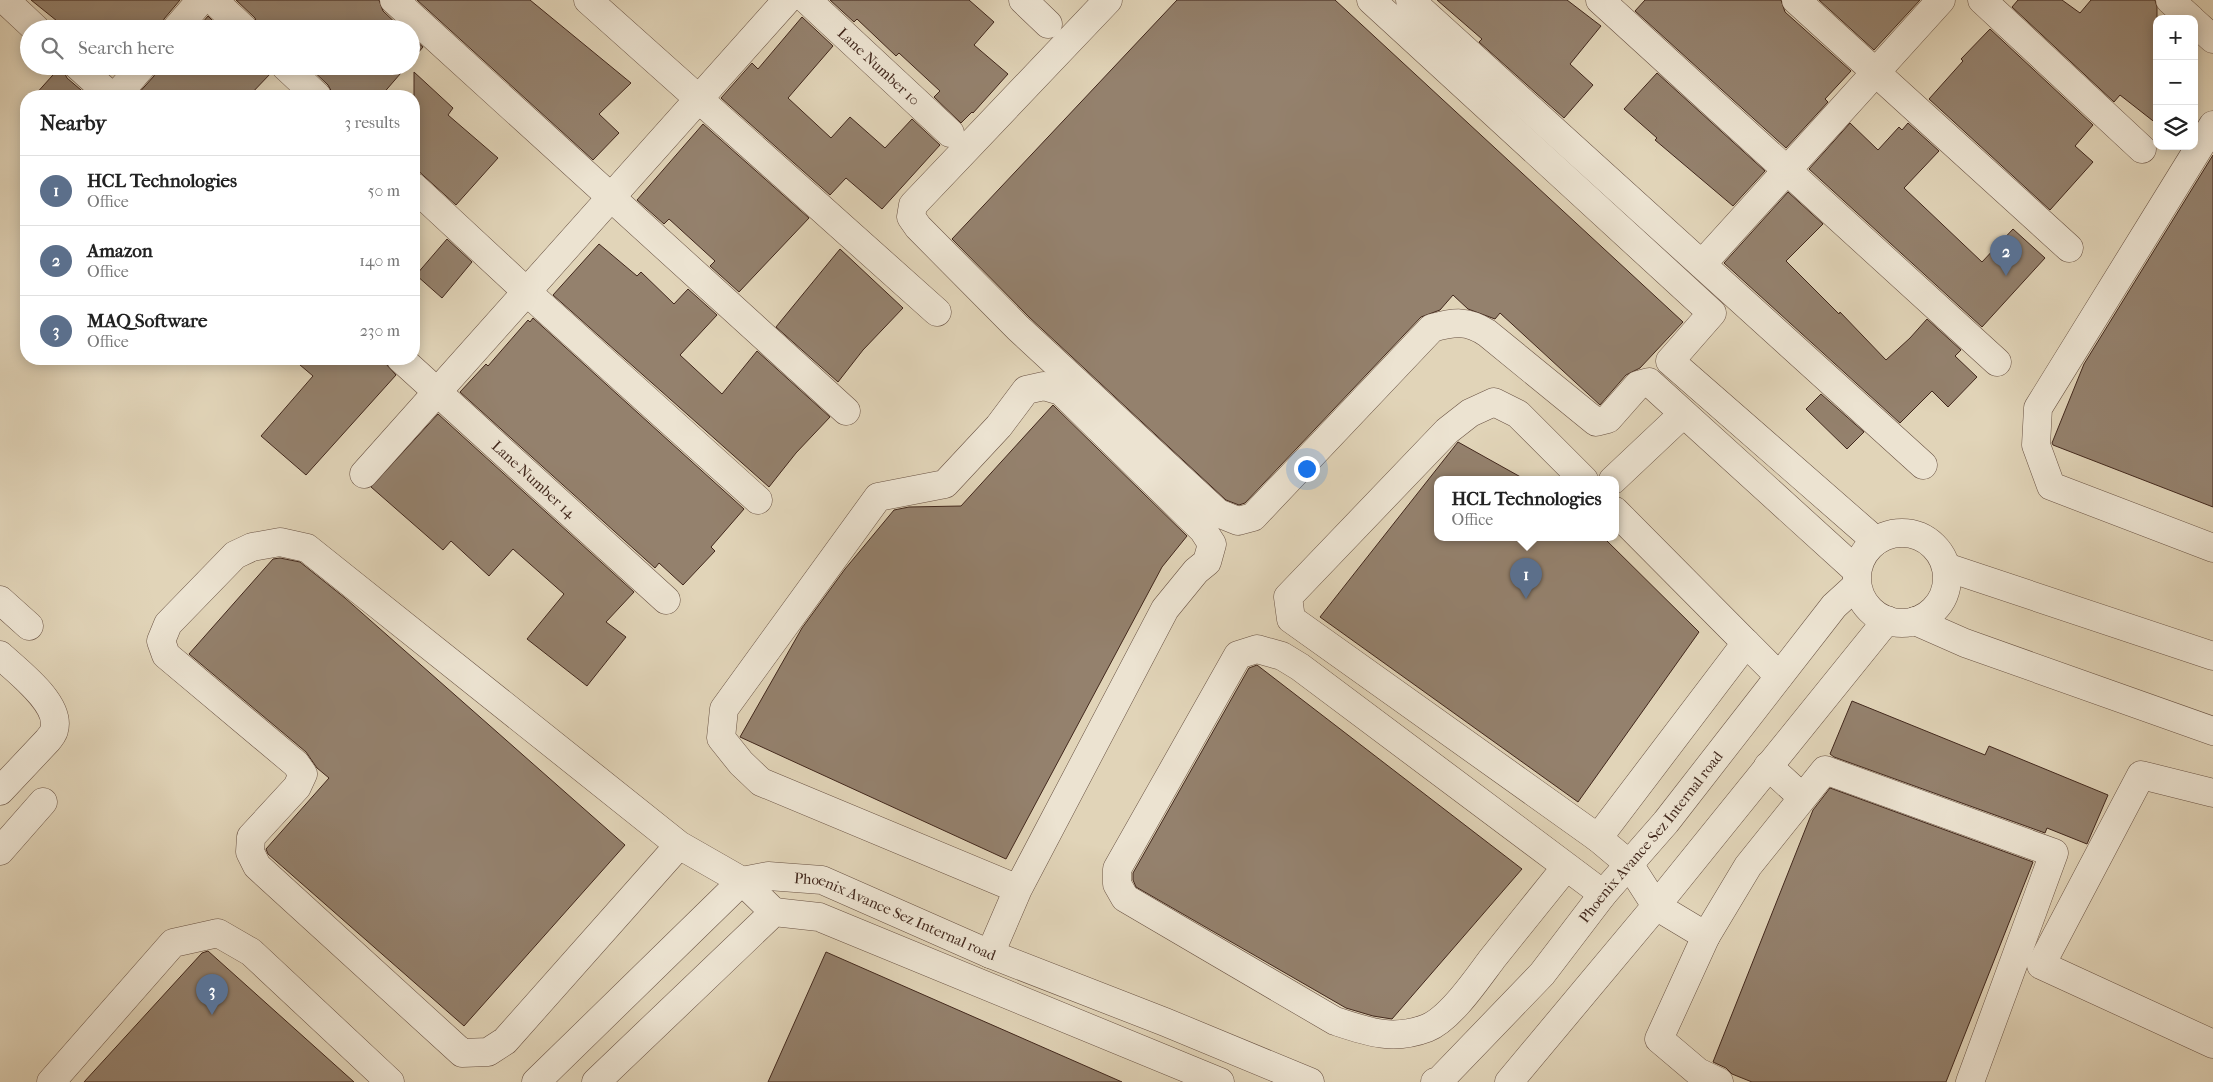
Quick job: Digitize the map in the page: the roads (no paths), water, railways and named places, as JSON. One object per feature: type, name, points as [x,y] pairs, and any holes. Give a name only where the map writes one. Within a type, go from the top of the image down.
[{"type":"street","points":[[5,0],[26,20]]},
{"type":"street","points":[[184,20],[201,0]]},
{"type":"street","points":[[214,0],[235,20]]},
{"type":"street","points":[[394,0],[416,20]]},
{"type":"street","points":[[588,0],[937,312]]},
{"type":"street","points":[[364,474],[787,0]]},
{"type":"street","name":"Lane Number 10","points":[[807,0],[950,132]]},
{"type":"street","points":[[1023,0],[1048,24]]},
{"type":"street","points":[[1108,0],[913,205],[911,217],[918,227],[1018,328],[1218,512],[1238,521],[1253,517],[1432,328],[1451,323],[1474,325],[1596,422],[1608,420],[1638,385],[1649,382],[1858,578]]},
{"type":"street","points":[[1371,0],[1712,313],[1670,361],[1876,541]]},
{"type":"street","points":[[1410,0],[1923,465]]},
{"type":"street","points":[[1600,0],[1997,362]]},
{"type":"street","points":[[1796,0],[2069,248]]},
{"type":"street","points":[[1702,264],[1942,0]]},
{"type":"street","points":[[1982,0],[2142,149]]},
{"type":"street","points":[[2170,0],[2187,15]]},
{"type":"street","points":[[420,24],[846,411]]},
{"type":"street","points":[[2198,26],[2213,39]]},
{"type":"street","points":[[88,75],[104,90]]},
{"type":"street","points":[[121,90],[134,75]]},
{"type":"street","points":[[294,75],[310,90]]},
{"type":"street","points":[[2213,125],[2038,408],[2036,445],[2051,486],[2213,548]]},
{"type":"street","points":[[420,193],[526,292],[758,500]]},
{"type":"street","name":"Lane Number 14","points":[[407,365],[666,600]]},
{"type":"street","points":[[990,954],[1018,889],[1165,609],[1196,571],[1207,562],[1212,544],[1203,530],[1061,391],[1044,386],[1026,390],[999,426],[945,484],[878,497],[724,709],[721,738],[741,763],[761,782],[1018,889]]},
{"type":"street","points":[[1580,476],[1518,414],[1494,402],[1470,413],[1447,431],[1288,598],[1292,618],[1598,838],[1629,864],[1656,906],[1706,936]]},
{"type":"street","points":[[1617,476],[1683,414]]},
{"type":"street","points":[[1619,515],[1779,676]]},
{"type":"street","points":[[1899,533],[1915,535],[1929,542],[1940,553],[1946,567],[1947,580],[1944,594],[1932,610],[1915,621],[1901,623],[1887,620],[1876,615],[1867,607],[1858,578],[1862,557],[1876,541],[1899,533]]},
{"type":"street","points":[[596,1082],[774,912],[742,882],[679,845],[307,548],[280,542],[252,546],[235,555],[168,624],[161,641],[166,655],[296,764],[303,774],[297,787],[251,837],[250,852],[257,866],[462,1053],[488,1052],[505,1041],[679,845]]},
{"type":"street","points":[[1946,567],[2213,656]]},
{"type":"street","name":"Phoenix Avance Sez Internal road","points":[[1437,1082],[1542,974],[1603,894],[1666,822],[1834,606],[1858,578]]},
{"type":"street","points":[[0,600],[29,626]]},
{"type":"street","points":[[1509,1082],[1656,906],[1887,620]]},
{"type":"street","points":[[1915,621],[1965,643],[2213,731]]},
{"type":"street","points":[[1598,838],[1746,643]]},
{"type":"street","points":[[1566,867],[1453,1008],[1429,1027],[1407,1034],[1388,1036],[1364,1031],[1335,1021],[1125,898],[1117,884],[1117,869],[1238,655],[1257,649],[1282,656],[1300,667],[1603,894]]},
{"type":"street","points":[[0,655],[47,700],[55,720],[54,731],[48,740],[0,791]]},
{"type":"street","points":[[1768,766],[1802,797]]},
{"type":"street","points":[[1719,1082],[1698,1072],[1659,1039],[1706,936],[1748,866],[1825,770],[2054,853],[1970,1082]]},
{"type":"street","points":[[2213,794],[2141,775],[2041,965],[2213,1044]]},
{"type":"street","points":[[0,851],[43,802]]},
{"type":"street","name":"Phoenix Avance Sez Internal road","points":[[742,882],[768,876],[822,880],[990,954],[1165,1022],[1310,1082]]},
{"type":"street","points":[[536,1082],[742,882]]},
{"type":"street","name":"Phoenix Avance Sez Internal road","points":[[774,912],[819,917],[1220,1082]]},
{"type":"street","points":[[51,1082],[173,943],[218,933],[251,952],[390,1082]]},
{"type":"place","name":"Amazon","points":[[2006,276]]},
{"type":"place","name":"HCL Technologies","points":[[1526,599]]},
{"type":"place","name":"MAQ Software","points":[[212,1015]]}]
